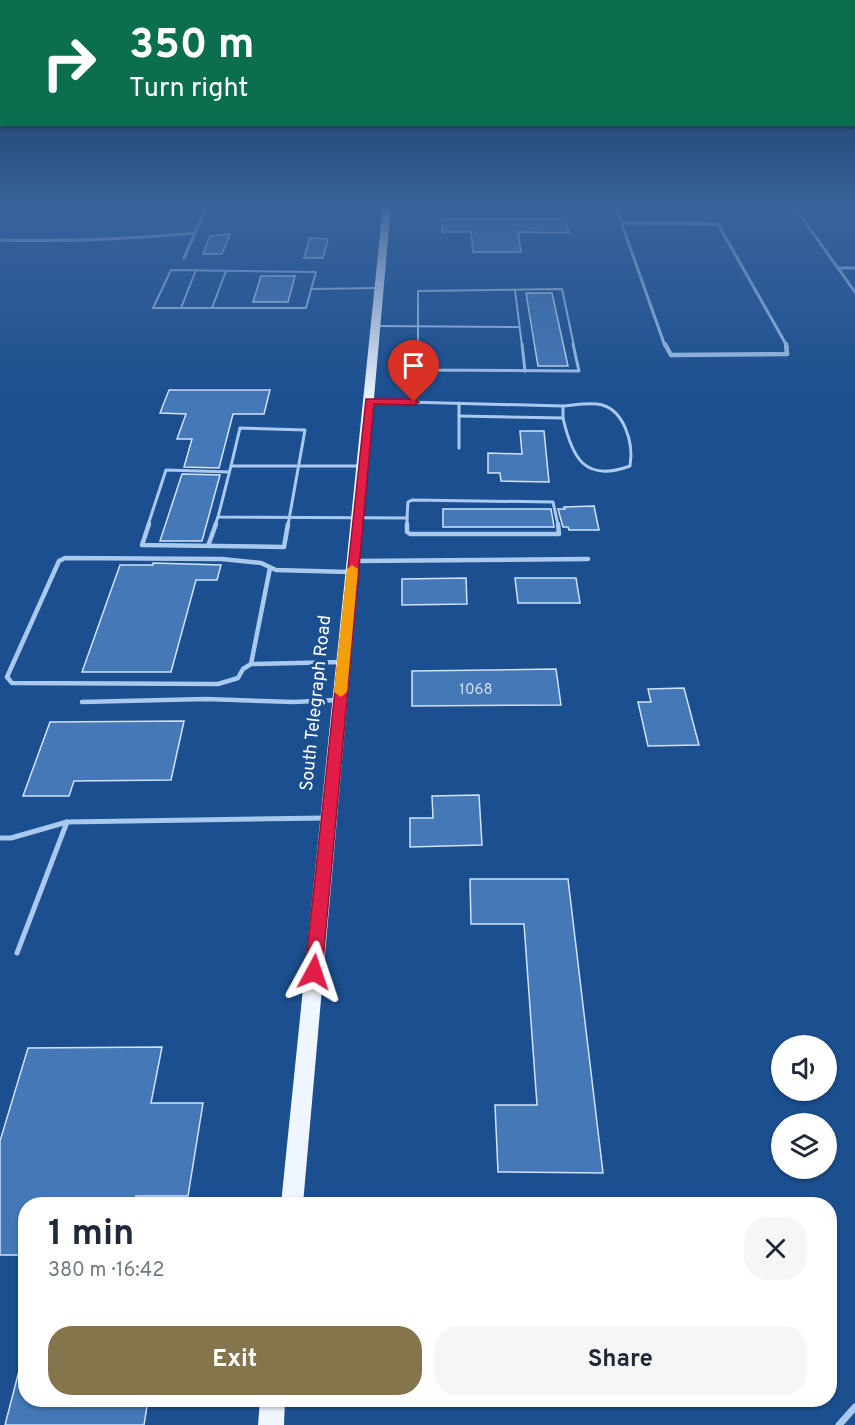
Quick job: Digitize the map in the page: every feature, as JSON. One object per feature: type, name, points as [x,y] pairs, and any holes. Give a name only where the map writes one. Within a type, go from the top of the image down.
[{"type":"main road","name":"South Telegraph Road","points":[[292,1197],[381,272]]},
{"type":"main road","points":[[271,1425],[272,1407]]},
{"type":"street","points":[[639,272],[666,348],[671,355],[787,354],[788,347],[745,272]]},
{"type":"street","points":[[841,272],[855,292]]},
{"type":"lane","points":[[170,272],[153,308],[306,308],[316,272],[271,272]]},
{"type":"lane","points":[[181,308],[195,272]]},
{"type":"lane","points":[[212,308],[226,272]]},
{"type":"lane","points":[[312,289],[380,288]]},
{"type":"lane","points":[[515,290],[525,371]]},
{"type":"lane","points":[[418,291],[564,291],[580,370],[420,369],[418,368],[418,326],[418,291]]},
{"type":"lane","points":[[377,326],[519,327]]},
{"type":"lane","points":[[369,401],[563,406],[599,404],[619,415],[629,443],[632,460],[630,466],[622,470],[601,472],[579,463],[572,453],[563,418],[563,406]]},
{"type":"lane","points":[[459,403],[459,448]]},
{"type":"lane","points":[[459,416],[563,418]]},
{"type":"lane","points":[[208,546],[218,517],[240,428],[305,430],[284,547],[208,546],[142,545],[166,470],[229,471]]},
{"type":"lane","points":[[231,466],[362,466]]},
{"type":"lane","points":[[412,500],[553,502],[559,534],[410,534],[407,532],[407,518],[408,502],[412,500]]},
{"type":"lane","points":[[218,517],[407,518]]},
{"type":"lane","points":[[344,662],[251,664],[243,669],[238,678],[218,684],[12,684],[7,677],[59,561],[65,558],[222,559],[261,563],[276,570],[535,558],[588,559]]},
{"type":"lane","points":[[251,664],[270,568]]},
{"type":"lane","points":[[82,702],[206,699],[294,702],[340,700]]},
{"type":"lane","points":[[0,838],[11,838],[67,822],[328,818]]},
{"type":"lane","points":[[17,954],[67,822]]},
{"type":"lane","points":[[839,1425],[855,1407]]},
{"type":"building","points":[[261,276],[295,276],[288,302],[253,302]]},
{"type":"building","points":[[526,293],[552,293],[568,366],[538,366]]},
{"type":"building","points":[[169,390],[270,390],[264,414],[233,414],[219,468],[184,467],[192,439],[177,439],[186,414],[160,413]]},
{"type":"building","points":[[520,431],[544,431],[549,482],[501,481],[500,473],[488,473],[488,453],[522,454]]},
{"type":"building","points":[[182,474],[220,475],[202,541],[160,541]]},
{"type":"building","points":[[594,506],[599,530],[569,530],[568,527],[563,527],[558,509]]},
{"type":"building","points":[[443,509],[551,509],[554,527],[443,527]]},
{"type":"building","points":[[153,563],[221,565],[217,580],[196,580],[171,672],[82,672],[120,565],[153,565]]},
{"type":"building","points":[[466,578],[467,604],[402,605],[402,579]]},
{"type":"building","points":[[515,578],[576,578],[580,603],[518,603]]},
{"type":"building","points":[[556,669],[561,705],[412,706],[412,671]]},
{"type":"building","points":[[684,688],[699,745],[648,746],[638,702],[651,702],[648,689]]},
{"type":"building","points":[[184,721],[171,780],[74,781],[69,796],[23,796],[50,722]]},
{"type":"building","points":[[479,795],[482,845],[410,847],[410,818],[433,818],[432,796]]},
{"type":"building","points":[[470,879],[568,879],[603,1173],[498,1172],[495,1105],[537,1105],[524,924],[471,924]]},
{"type":"building","points":[[162,1047],[151,1103],[203,1103],[188,1196],[18,1197],[18,1255],[0,1255],[0,1141],[28,1048]]},
{"type":"building","points":[[18,1375],[18,1407],[147,1407],[144,1425],[5,1425]]},
{"type":"slow traffic","points":[[341,692],[352,569]]},
{"type":"route","points":[[314,972],[369,401],[414,402]]}]
